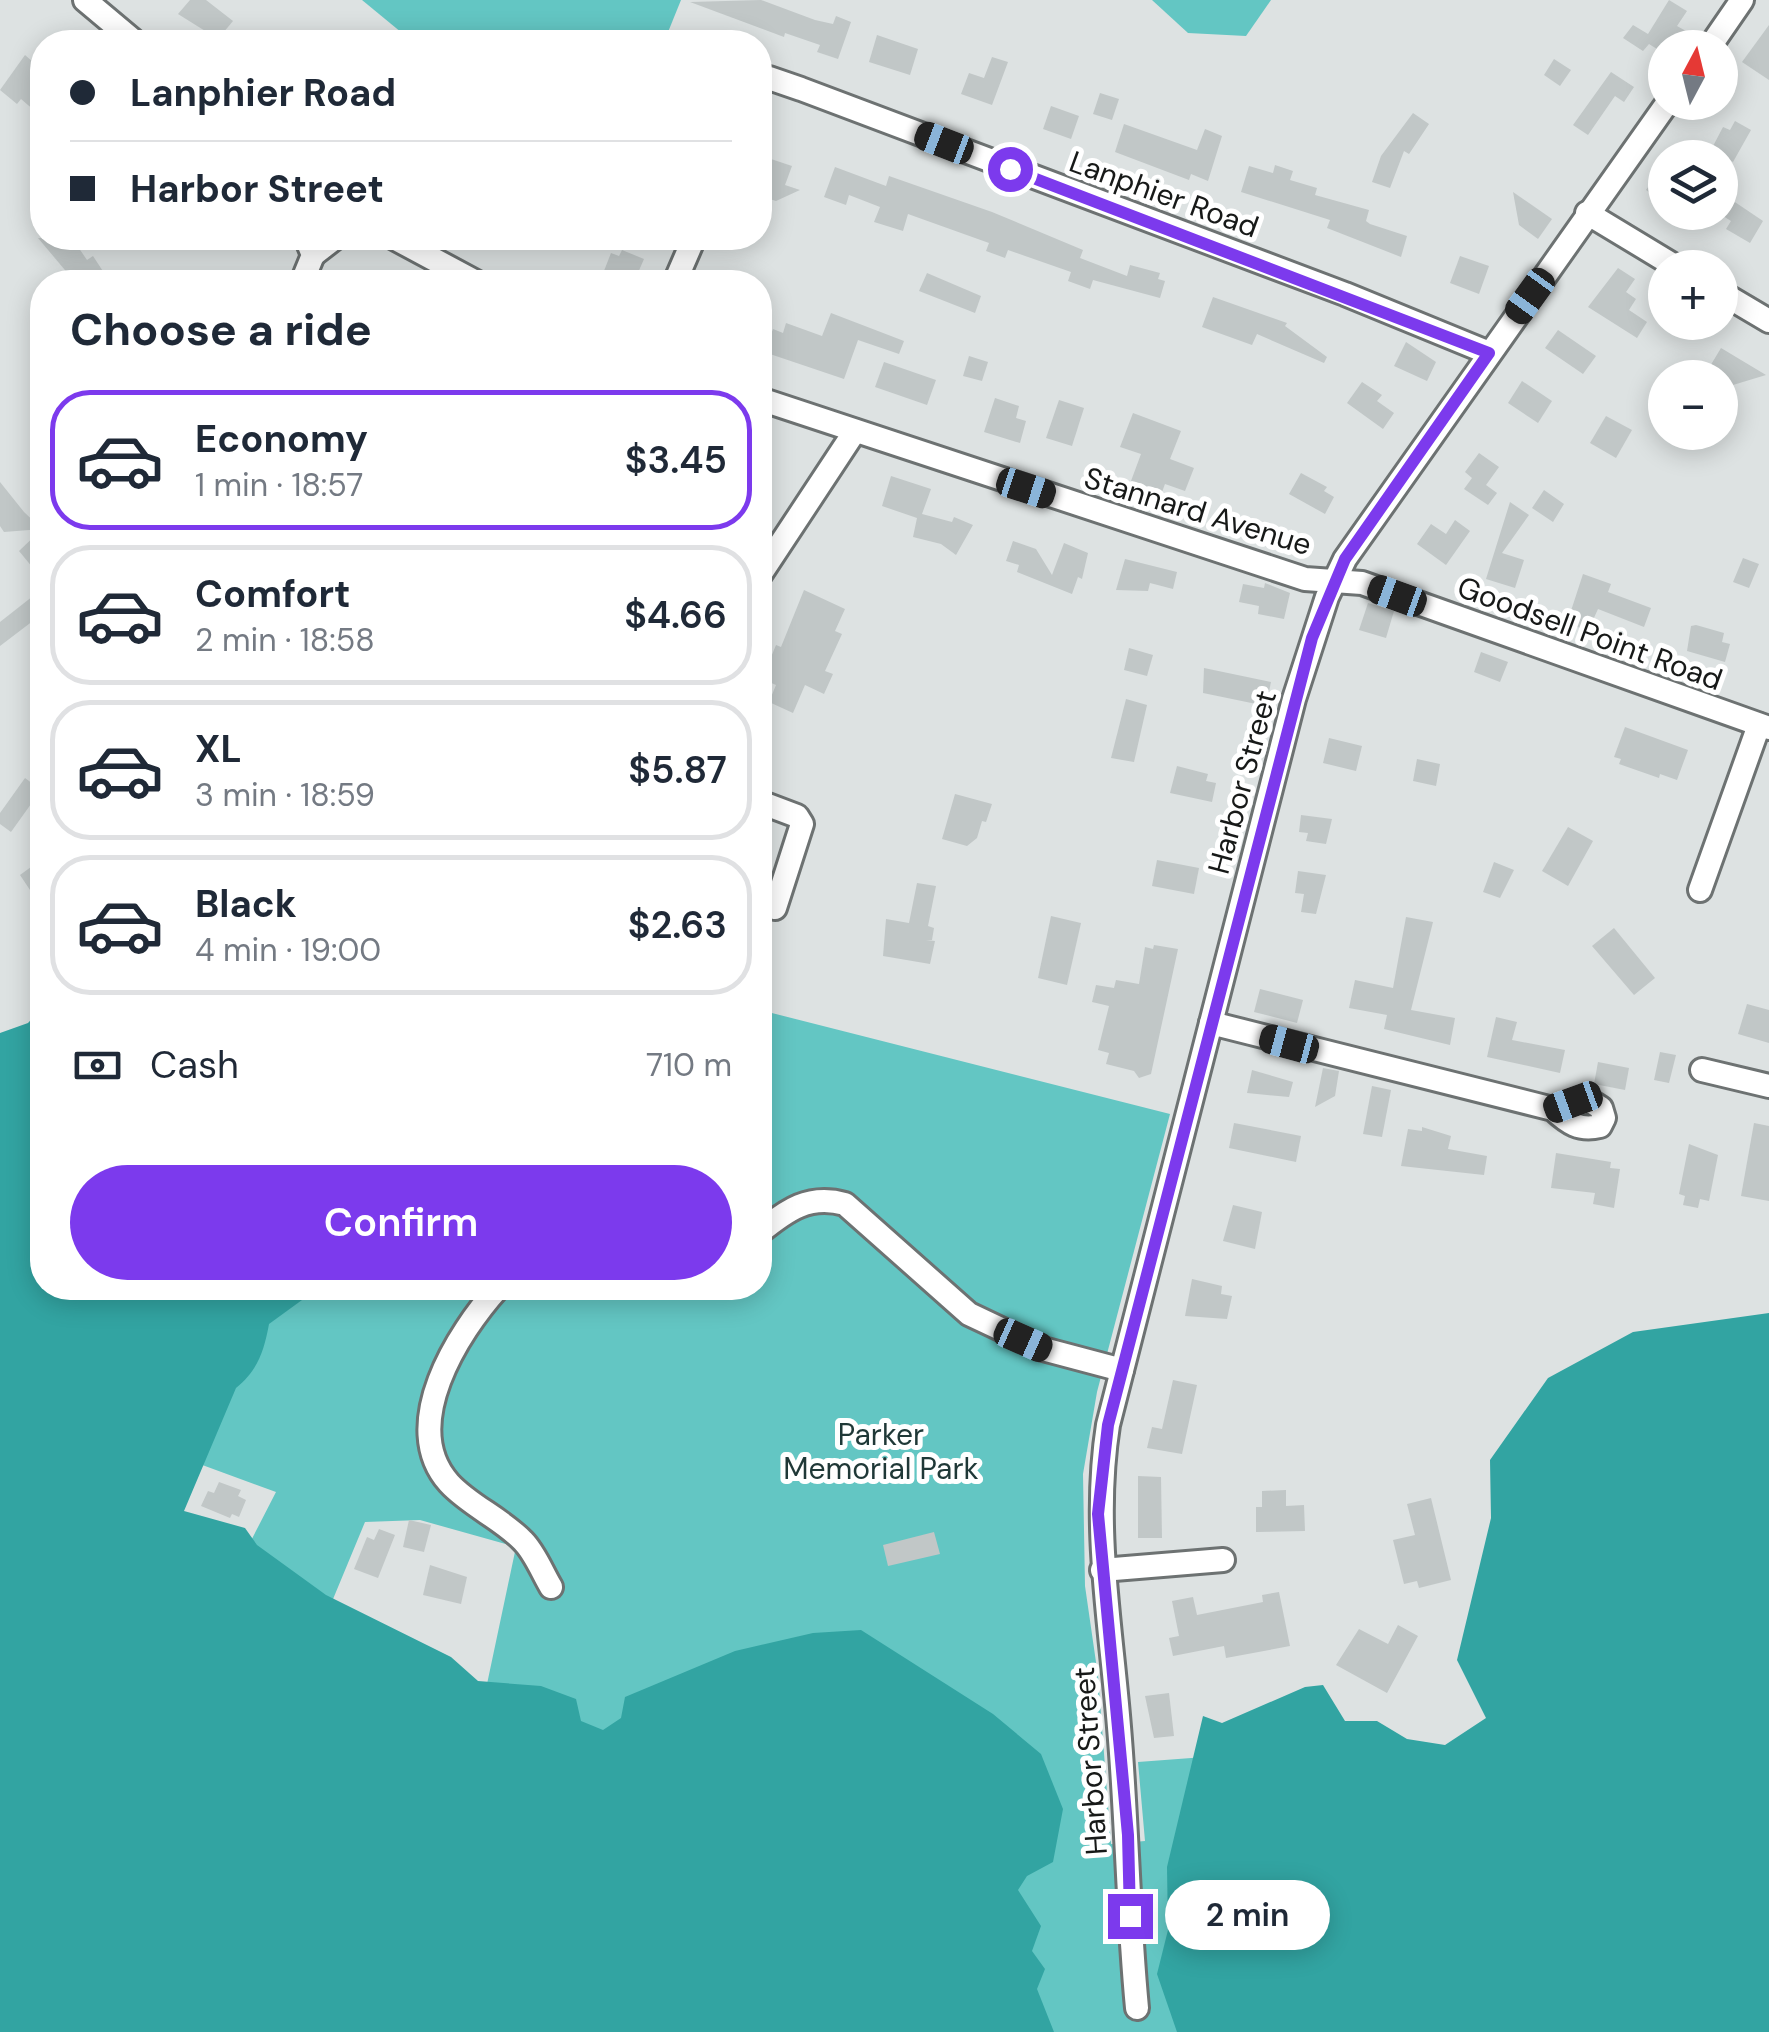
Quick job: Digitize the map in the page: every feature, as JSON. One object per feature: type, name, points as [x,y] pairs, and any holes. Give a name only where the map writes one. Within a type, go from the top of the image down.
[{"type":"street","points":[[85,0],[121,30]]},
{"type":"street","points":[[1721,30],[1742,0]]},
{"type":"street","name":"Lanphier Road","points":[[772,79],[1489,353]]},
{"type":"street","name":"Harbor Street","points":[[1137,2008],[1128,1835],[1102,1570],[1099,1478],[1122,1370],[1294,699],[1334,581],[1489,353],[1655,120]]},
{"type":"street","points":[[1587,214],[1648,250]]},
{"type":"street","points":[[416,250],[454,270]]},
{"type":"street","points":[[1738,303],[1769,321]]},
{"type":"street","name":"Stannard Avenue","points":[[772,403],[1304,579],[1334,581]]},
{"type":"street","points":[[772,557],[855,431]]},
{"type":"street","name":"Goodsell Point Road","points":[[1334,581],[1362,583],[1764,726]]},
{"type":"street","points":[[1700,890],[1764,726]]},
{"type":"street","points":[[772,807],[797,816],[802,824],[775,908]]},
{"type":"street","points":[[1212,1022],[1554,1109]]},
{"type":"street","points":[[1702,1070],[1769,1086]]},
{"type":"street","points":[[772,1224],[804,1203],[826,1199],[844,1204],[969,1314],[1043,1349],[1122,1370]]},
{"type":"street","points":[[489,1300],[453,1346],[432,1419],[434,1455],[450,1485],[526,1542],[551,1587]]},
{"type":"street","points":[[1102,1570],[1224,1560]]},
{"type":"green space","points":[[362,0],[681,0],[669,30],[398,30]]},
{"type":"green space","points":[[1152,0],[1271,0],[1246,36],[1188,33]]},
{"type":"green space","name":"Parker Memorial Park","points":[[772,1013],[1170,1114],[1097,1392],[1083,1474],[1085,1586],[1098,1676],[1111,1844],[1145,1841],[1138,1762],[1218,1756],[1186,2032],[1041,2032],[614,1734],[483,1703],[516,1547],[420,1520],[365,1522],[326,1616],[238,1566],[276,1492],[186,1459],[279,1300],[772,1300]]},
{"type":"shaded area","points":[[28,1023],[30,1300],[302,1300],[269,1324],[259,1359],[236,1388],[184,1511],[245,1528],[257,1545],[326,1595],[451,1657],[478,1681],[541,1686],[576,1699],[581,1721],[603,1730],[621,1718],[625,1697],[735,1651],[813,1633],[861,1630],[993,1714],[1041,1754],[1063,1809],[1053,1862],[1027,1876],[1018,1890],[1041,1926],[1032,1951],[1045,1969],[1037,1989],[1054,2032],[0,2032],[0,1033]]},
{"type":"shaded area","points":[[1769,1313],[1769,2032],[1177,2032],[1157,1974],[1168,1930],[1167,1867],[1203,1716],[1222,1723],[1305,1687],[1323,1685],[1345,1721],[1377,1721],[1407,1739],[1445,1745],[1486,1718],[1457,1660],[1491,1518],[1490,1460],[1548,1378],[1633,1332]]},
{"type":"building","points":[[190,0],[206,0],[233,21],[226,30],[204,30],[178,14]]},
{"type":"building","points":[[761,0],[815,20],[833,24],[836,16],[851,22],[838,59],[817,52],[820,45],[785,33],[784,37],[690,2]]},
{"type":"building","points":[[1669,0],[1687,11],[1677,26],[1684,30],[1650,30]]},
{"type":"building","points":[[1633,25],[1648,34],[1648,45],[1643,51],[1623,38]]},
{"type":"building","points":[[1769,25],[1769,80],[1742,62]]},
{"type":"building","points":[[877,35],[918,49],[910,75],[869,62]]},
{"type":"building","points":[[25,55],[30,59],[30,107],[21,99],[17,104],[0,90]]},
{"type":"building","points":[[992,57],[1008,62],[992,105],[961,94],[969,73],[984,78]]},
{"type":"building","points":[[1554,59],[1571,70],[1560,86],[1544,75]]},
{"type":"building","points":[[1611,72],[1634,87],[1624,102],[1615,96],[1588,135],[1573,125]]},
{"type":"building","points":[[1100,93],[1119,99],[1112,120],[1093,114]]},
{"type":"building","points":[[1051,106],[1079,116],[1071,139],[1043,129]]},
{"type":"building","points":[[1413,113],[1429,124],[1409,154],[1404,151],[1390,188],[1372,182],[1381,156]]},
{"type":"building","points":[[1735,121],[1751,130],[1738,153],[1738,140],[1716,140],[1723,127],[1730,130]]},
{"type":"building","points":[[1124,124],[1197,150],[1205,129],[1222,136],[1208,181],[1191,174],[1189,180],[1115,152]]},
{"type":"building","points":[[772,159],[792,166],[785,185],[800,190],[772,200]]},
{"type":"building","points":[[1275,165],[1293,171],[1290,180],[1317,188],[1315,195],[1369,210],[1366,221],[1370,224],[1407,236],[1401,257],[1327,228],[1330,220],[1241,192],[1249,166],[1273,173]]},
{"type":"building","points":[[835,167],[886,186],[889,176],[992,212],[1083,250],[1080,258],[1127,276],[1130,265],[1160,273],[1158,279],[1165,281],[1160,298],[1093,280],[1090,289],[1068,281],[1071,272],[1008,250],[1005,258],[986,251],[989,243],[908,214],[903,231],[874,222],[880,207],[849,195],[846,205],[824,197]]},
{"type":"building","points":[[1513,192],[1552,219],[1538,239],[1519,225]]},
{"type":"building","points":[[1738,204],[1763,221],[1750,243],[1728,230],[1738,230]]},
{"type":"building","points":[[48,250],[80,250],[87,260],[93,256],[102,270],[65,270]]},
{"type":"building","points":[[622,250],[644,259],[639,270],[604,270],[611,253],[619,256]]},
{"type":"building","points":[[1460,256],[1489,266],[1479,294],[1450,283]]},
{"type":"building","points":[[1618,268],[1635,279],[1626,292],[1636,299],[1629,310],[1647,322],[1637,338],[1588,307]]},
{"type":"building","points":[[927,273],[981,296],[975,313],[919,291]]},
{"type":"building","points":[[1213,297],[1287,323],[1285,326],[1327,357],[1324,363],[1257,334],[1252,345],[1202,327]]},
{"type":"building","points":[[831,313],[904,341],[899,354],[858,340],[844,379],[772,355],[773,329],[783,333],[786,323],[822,336]]},
{"type":"building","points":[[1558,330],[1596,356],[1583,374],[1545,348]]},
{"type":"building","points":[[1406,342],[1436,362],[1427,381],[1394,366]]},
{"type":"building","points":[[1721,348],[1766,375],[1738,383],[1738,360],[1714,360]]},
{"type":"building","points":[[969,356],[988,362],[982,381],[963,376]]},
{"type":"building","points":[[884,362],[936,380],[927,405],[875,387]]},
{"type":"building","points":[[1522,381],[1552,401],[1538,423],[1508,403]]},
{"type":"building","points":[[1362,382],[1382,395],[1377,401],[1394,413],[1383,429],[1347,403]]},
{"type":"building","points":[[995,398],[1019,406],[1016,418],[1026,421],[1020,443],[984,432]]},
{"type":"building","points":[[1059,400],[1084,408],[1072,446],[1046,438]]},
{"type":"building","points":[[1133,413],[1181,431],[1170,459],[1194,468],[1185,491],[1165,484],[1162,492],[1131,481],[1141,454],[1120,447]]},
{"type":"building","points":[[1606,416],[1632,430],[1616,458],[1590,443]]},
{"type":"building","points":[[1479,453],[1499,467],[1486,485],[1497,493],[1488,505],[1464,489],[1472,478],[1465,472]]},
{"type":"building","points":[[1301,473],[1327,487],[1324,491],[1334,497],[1325,514],[1289,494]]},
{"type":"building","points":[[891,476],[931,489],[922,514],[952,522],[954,517],[973,525],[956,555],[941,544],[913,537],[917,518],[882,506]]},
{"type":"building","points":[[0,482],[30,518],[30,530],[4,532],[0,526]]},
{"type":"building","points":[[1544,490],[1564,504],[1553,522],[1532,508]]},
{"type":"building","points":[[1510,502],[1529,515],[1502,553],[1524,560],[1515,588],[1486,579]]},
{"type":"building","points":[[1455,520],[1470,531],[1446,565],[1417,544],[1431,524],[1446,534]]},
{"type":"building","points":[[30,540],[30,564],[19,551]]},
{"type":"building","points":[[1013,541],[1036,549],[1052,575],[1064,543],[1088,553],[1082,579],[1078,577],[1072,594],[1017,572],[1019,565],[1006,561]]},
{"type":"building","points":[[1743,558],[1759,564],[1749,588],[1733,582]]},
{"type":"building","points":[[1125,559],[1177,572],[1173,589],[1150,583],[1148,591],[1116,590]]},
{"type":"building","points":[[1583,574],[1611,584],[1608,592],[1651,608],[1644,627],[1598,609],[1588,631],[1567,623]]},
{"type":"building","points":[[1265,583],[1290,593],[1284,619],[1258,614],[1259,606],[1239,602],[1243,584],[1264,588]]},
{"type":"building","points":[[804,590],[845,609],[835,631],[842,634],[825,671],[833,674],[824,694],[805,685],[793,713],[772,703],[776,685],[772,683],[772,655],[776,645],[781,647]]},
{"type":"building","points":[[30,598],[30,623],[0,646],[0,622]]},
{"type":"building","points":[[1368,603],[1394,611],[1386,638],[1359,630]]},
{"type":"building","points":[[1691,626],[1724,633],[1722,642],[1730,644],[1725,662],[1687,651]]},
{"type":"building","points":[[1129,648],[1153,655],[1147,676],[1124,670]]},
{"type":"building","points":[[1481,652],[1508,662],[1500,682],[1474,672]]},
{"type":"building","points":[[1204,668],[1271,682],[1266,706],[1203,693]]},
{"type":"building","points":[[1126,699],[1147,705],[1134,762],[1111,758]]},
{"type":"building","points":[[1625,727],[1688,750],[1677,780],[1619,764],[1621,759],[1614,757]]},
{"type":"building","points":[[1329,738],[1362,746],[1356,771],[1323,763]]},
{"type":"building","points":[[1417,759],[1440,764],[1436,786],[1413,781]]},
{"type":"building","points":[[1177,766],[1208,774],[1206,781],[1216,783],[1212,802],[1170,793]]},
{"type":"building","points":[[25,778],[30,782],[30,805],[11,832],[0,824],[0,813]]},
{"type":"building","points":[[955,794],[992,804],[977,838],[967,846],[942,839]]},
{"type":"building","points":[[1301,815],[1332,819],[1326,844],[1306,841],[1308,833],[1299,832]]},
{"type":"building","points":[[1568,827],[1593,841],[1568,886],[1542,871]]},
{"type":"building","points":[[1157,860],[1199,868],[1194,894],[1152,886]]},
{"type":"building","points":[[1494,862],[1514,870],[1500,898],[1483,892]]},
{"type":"building","points":[[30,868],[30,890],[20,875]]},
{"type":"building","points":[[1298,871],[1326,875],[1316,914],[1301,912],[1304,894],[1295,893]]},
{"type":"building","points":[[917,883],[936,886],[928,926],[934,928],[932,940],[926,940],[935,941],[930,964],[883,956],[886,919],[909,923]]},
{"type":"building","points":[[1051,916],[1081,923],[1067,985],[1038,978]]},
{"type":"building","points":[[1406,917],[1433,922],[1411,1010],[1455,1018],[1450,1045],[1384,1029],[1387,1015],[1349,1008],[1355,980],[1393,988]]},
{"type":"building","points":[[1614,928],[1655,978],[1634,995],[1592,946]]},
{"type":"building","points":[[1154,945],[1178,949],[1151,1074],[1139,1078],[1134,1071],[1106,1064],[1109,1053],[1098,1050],[1109,1006],[1092,1002],[1096,985],[1114,988],[1116,980],[1139,984],[1145,947],[1153,949]]},
{"type":"building","points":[[1260,989],[1303,1000],[1297,1023],[1254,1012]]},
{"type":"building","points":[[1747,1004],[1769,1010],[1769,1043],[1738,1034]]},
{"type":"building","points":[[1496,1017],[1517,1022],[1512,1040],[1565,1050],[1560,1073],[1487,1057]]},
{"type":"building","points":[[1660,1052],[1676,1055],[1669,1083],[1654,1080]]},
{"type":"building","points":[[1598,1062],[1629,1068],[1625,1090],[1594,1084]]},
{"type":"building","points":[[1323,1068],[1339,1071],[1335,1096],[1315,1107]]},
{"type":"building","points":[[1252,1070],[1293,1082],[1289,1097],[1247,1093]]},
{"type":"building","points":[[1372,1086],[1391,1090],[1382,1137],[1363,1134]]},
{"type":"building","points":[[1234,1123],[1301,1136],[1296,1162],[1229,1148]]},
{"type":"building","points":[[1754,1123],[1769,1126],[1769,1201],[1741,1196]]},
{"type":"building","points":[[1422,1127],[1451,1136],[1448,1149],[1487,1156],[1484,1175],[1401,1166],[1408,1129],[1422,1131]]},
{"type":"building","points":[[1689,1144],[1718,1155],[1709,1201],[1700,1199],[1698,1208],[1683,1205],[1685,1196],[1679,1194]]},
{"type":"building","points":[[1556,1153],[1611,1162],[1610,1168],[1620,1169],[1614,1208],[1593,1204],[1595,1193],[1551,1188]]},
{"type":"building","points":[[1233,1205],[1262,1212],[1255,1249],[1223,1241]]},
{"type":"building","points":[[1192,1279],[1222,1286],[1221,1294],[1232,1296],[1227,1319],[1185,1316]]},
{"type":"building","points":[[1173,1380],[1197,1385],[1182,1454],[1147,1448],[1152,1427],[1162,1429]]},
{"type":"building","points":[[1138,1476],[1161,1477],[1162,1538],[1138,1538]]},
{"type":"building","points":[[219,1482],[241,1490],[238,1496],[246,1500],[239,1517],[232,1514],[230,1518],[201,1506],[208,1491],[214,1493]]},
{"type":"building","points":[[1286,1490],[1286,1506],[1304,1505],[1305,1531],[1256,1532],[1256,1507],[1262,1507],[1262,1491]]},
{"type":"building","points":[[1431,1498],[1451,1580],[1419,1588],[1417,1581],[1404,1584],[1393,1540],[1415,1535],[1407,1504]]},
{"type":"building","points":[[409,1520],[431,1525],[424,1552],[403,1547]]},
{"type":"building","points":[[379,1529],[395,1535],[378,1578],[354,1569],[367,1537],[374,1540]]},
{"type":"building","points":[[934,1532],[940,1554],[888,1566],[883,1545]]},
{"type":"building","points":[[430,1565],[467,1577],[461,1604],[423,1595]]},
{"type":"building","points":[[1279,1592],[1290,1646],[1226,1658],[1224,1646],[1173,1656],[1169,1638],[1179,1636],[1172,1601],[1193,1597],[1197,1615],[1263,1602],[1262,1595]]},
{"type":"building","points":[[1398,1625],[1418,1636],[1387,1693],[1336,1665],[1359,1629],[1388,1644]]},
{"type":"building","points":[[1169,1693],[1174,1736],[1154,1738],[1145,1696]]},
{"type":"route","points":[[1010,169],[1344,294],[1489,353],[1345,559],[1312,638],[1260,824],[1108,1425],[1099,1478],[1098,1514],[1116,1679],[1130,1916]]}]
